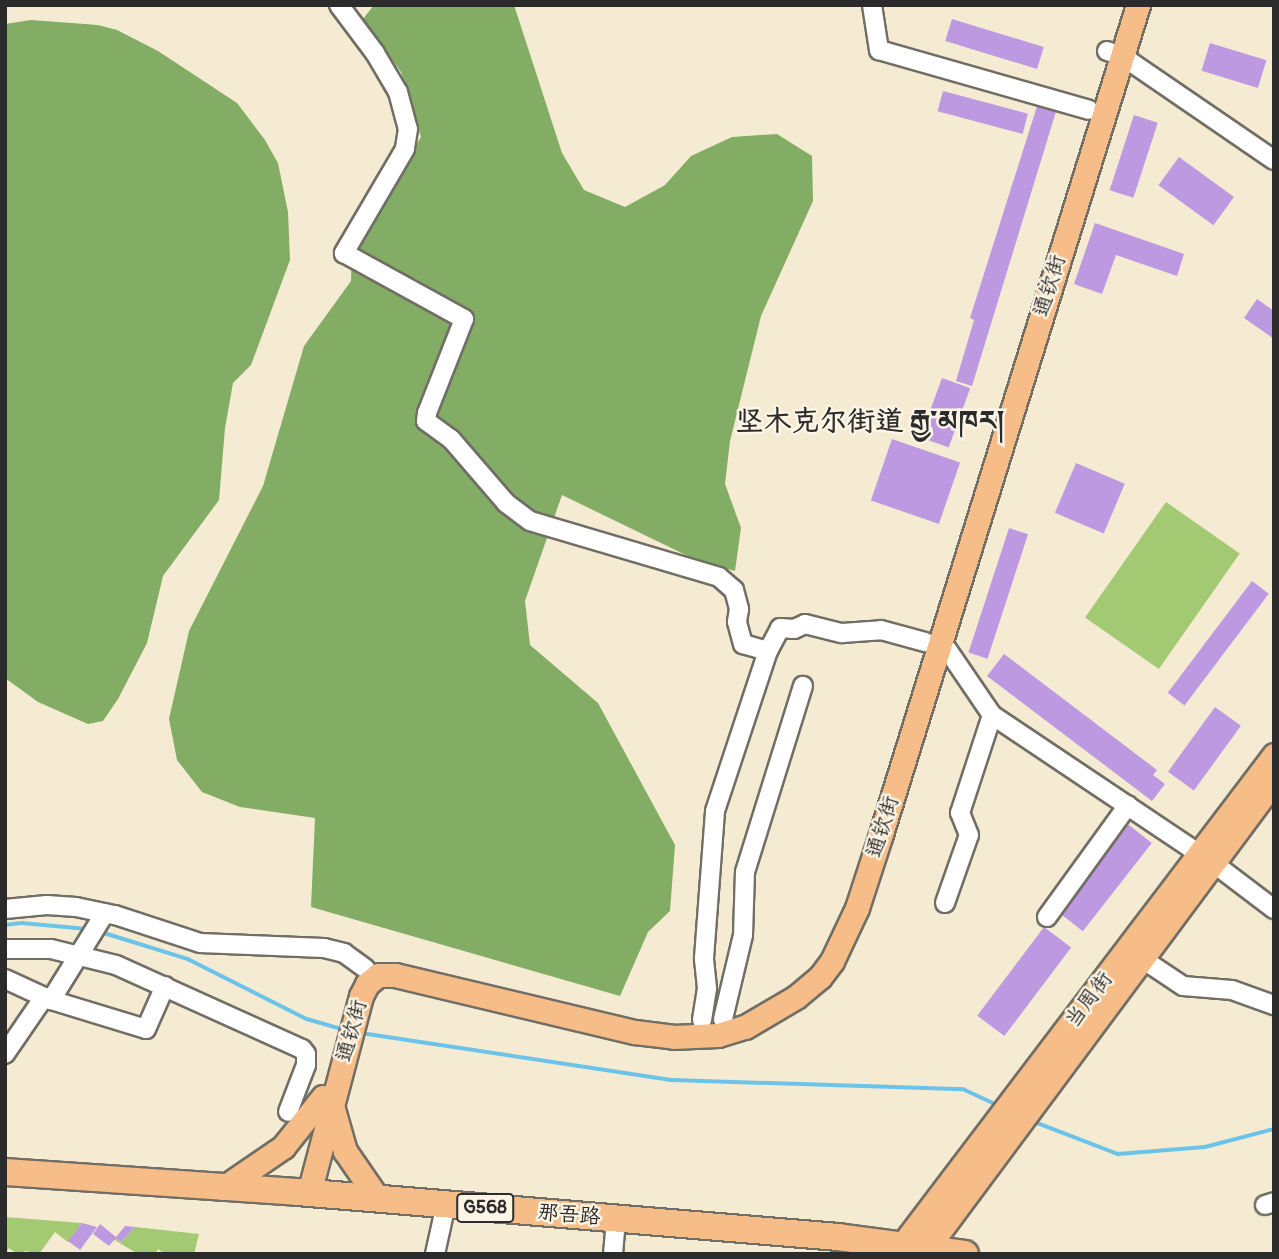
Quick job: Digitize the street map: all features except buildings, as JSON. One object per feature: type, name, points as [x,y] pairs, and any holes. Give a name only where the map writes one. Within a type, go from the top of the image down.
[{"type":"highway","name":"那吾路","points":[[5,1172],[446,1204],[616,1219],[837,1246],[915,1246],[965,1254]]},
{"type":"main road","points":[[356,995],[365,968],[374,963],[393,962],[645,1020],[713,1020],[784,990],[811,968],[821,954],[842,908],[931,644],[1089,110],[1115,54],[1121,5]]},
{"type":"main road","name":"通钦街","points":[[303,1193],[356,995],[372,979],[386,974],[635,1032],[673,1037],[718,1035],[745,1027],[769,1015],[820,977],[841,944],[857,908],[881,834],[931,644],[1115,54],[1138,5]]},
{"type":"main road","name":"当周街","points":[[1034,1088],[1142,958],[1274,755]]},
{"type":"main road","name":"当周街","points":[[1034,1088],[1205,858],[1274,781]]},
{"type":"main road","points":[[915,1246],[1034,1088]]},
{"type":"main road","points":[[223,1188],[283,1147],[328,1099]]},
{"type":"main road","points":[[328,1099],[345,1152],[378,1199]]},
{"type":"street","points":[[339,5],[375,53],[398,92],[408,129],[405,149],[344,253],[464,318],[426,421],[451,439],[506,503],[530,521],[719,577],[734,590],[739,610],[737,622],[743,644],[768,651]]},
{"type":"street","points":[[872,5],[879,50],[1089,110]]},
{"type":"street","points":[[1115,54],[1274,160]]},
{"type":"street","points":[[713,1020],[704,958],[715,811],[768,651],[780,628],[794,629],[805,624],[842,633],[881,630],[947,649],[992,715],[1128,805],[1274,909]]},
{"type":"street","points":[[713,1020],[743,935],[745,872],[803,686]]},
{"type":"street","points":[[944,904],[969,835],[960,813],[992,715]]},
{"type":"street","points":[[1047,916],[1128,805]]},
{"type":"street","points":[[5,909],[47,905],[103,916],[200,943],[324,948],[344,953],[365,968]]},
{"type":"street","points":[[5,1054],[48,999],[103,916]]},
{"type":"street","points":[[5,949],[82,951],[237,1017],[304,1051],[306,1065],[288,1112]]},
{"type":"street","points":[[1142,958],[1183,986],[1232,990],[1274,1005]]},
{"type":"street","points":[[5,979],[48,999],[146,1029],[165,986]]},
{"type":"street","points":[[435,1254],[446,1204]]},
{"type":"street","points":[[612,1254],[616,1219]]},
{"type":"green space","points":[[374,5],[514,5],[562,153],[584,190],[625,207],[665,185],[691,156],[732,137],[777,134],[812,156],[813,201],[761,316],[730,441],[725,484],[741,528],[735,571],[696,560],[562,495],[525,601],[530,645],[598,703],[675,845],[670,911],[648,932],[620,996],[311,907],[315,818],[240,807],[202,792],[177,760],[169,719],[189,631],[263,486],[304,346],[351,281],[352,247],[421,137],[401,72],[363,19]]},
{"type":"green space","points":[[31,20],[98,25],[117,30],[158,51],[237,103],[265,140],[278,163],[288,212],[290,260],[251,365],[233,383],[225,428],[219,500],[163,576],[147,643],[118,699],[103,721],[88,724],[38,702],[5,678],[5,24]]},
{"type":"green space","points":[[1166,502],[1240,554],[1159,669],[1085,618]]},
{"type":"green space","points":[[5,1217],[82,1223],[68,1242],[55,1232],[39,1254],[26,1251],[17,1254],[9,1248],[5,1254]]},
{"type":"green space","points":[[135,1227],[199,1234],[194,1254],[165,1254],[158,1249],[155,1254],[138,1254],[113,1239],[115,1237],[121,1242]]},
{"type":"waterway","points":[[5,925],[22,923],[87,929]]},
{"type":"waterway","points":[[101,932],[188,959],[307,1019],[343,1029]]},
{"type":"waterway","points":[[361,1033],[672,1080],[963,1089],[997,1105]]},
{"type":"waterway","points":[[1032,1121],[1118,1154],[1205,1147],[1274,1129]]},
{"type":"district","name":"坚木克尔街道 རྒྱ་མཁར།","points":[[870,422]]}]
